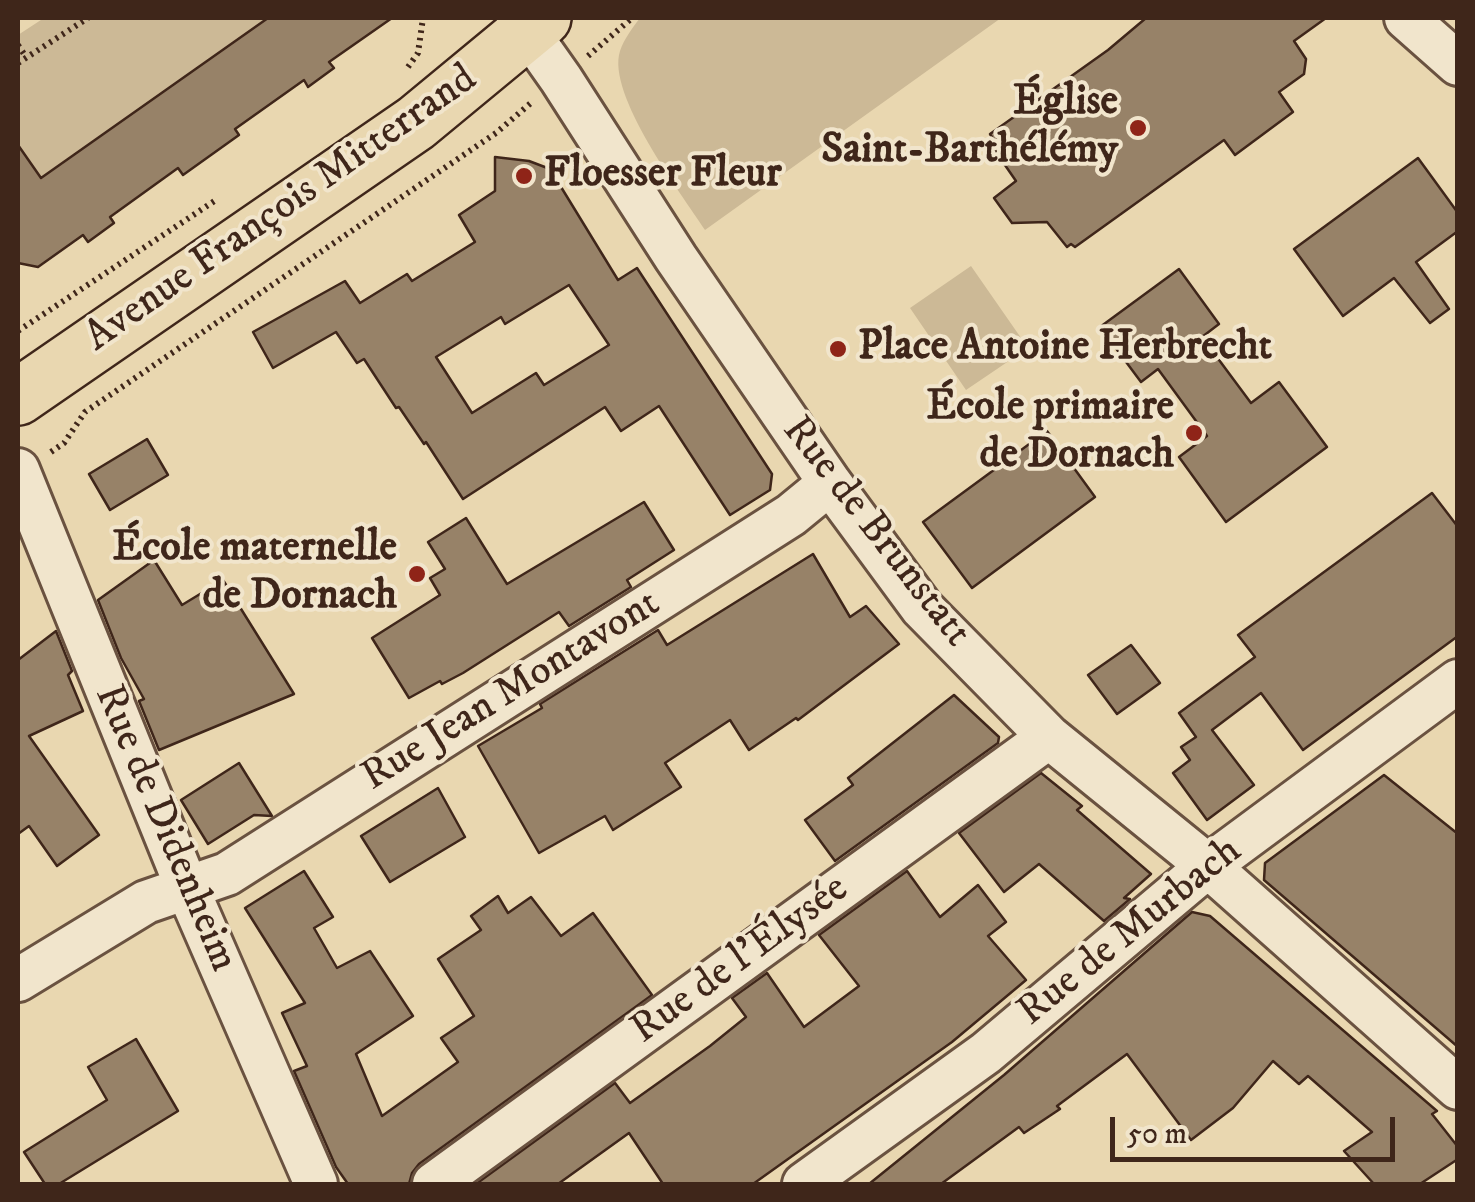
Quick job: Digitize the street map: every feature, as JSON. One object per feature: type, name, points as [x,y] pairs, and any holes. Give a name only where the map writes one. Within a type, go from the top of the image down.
[{"type":"main road","name":"Avenue François Mitterrand","points":[[18,397],[416,123],[530,22]]},
{"type":"street","points":[[1406,18],[1458,64]]},
{"type":"street","name":"Rue de Brunstatt","points":[[530,22],[561,78],[676,258],[830,483],[922,608],[1049,736],[1208,866],[1458,1088]]},
{"type":"street","name":"Rue de Didenheim","points":[[18,472],[187,888],[316,1184]]},
{"type":"street","name":"Rue Jean Montavont","points":[[18,980],[146,902],[227,874],[791,515],[830,483]]},
{"type":"street","name":"Rue de Murbach","points":[[804,1184],[986,1053],[1208,866],[1458,681]]},
{"type":"street","name":"Rue de l'Élysée","points":[[434,1184],[1049,736]]},
{"type":"path","points":[[18,63],[88,18]]},
{"type":"path","points":[[402,76],[418,53],[423,18]]},
{"type":"path","points":[[18,472],[64,443],[86,412],[496,133],[632,18]]},
{"type":"path","points":[[18,45],[26,57]]},
{"type":"shaded area","points":[[44,18],[268,18],[41,178],[18,145],[18,35]]},
{"type":"shaded area","points":[[640,18],[1001,18],[705,230],[648,143],[624,92],[620,51]]},
{"type":"shaded area","points":[[971,266],[1028,348],[966,390],[910,308]]},
{"type":"building","points":[[268,18],[392,18],[329,62],[334,68],[308,87],[304,80],[235,129],[239,135],[183,175],[178,168],[110,217],[114,223],[88,242],[83,235],[38,267],[18,263],[18,145],[41,178]]},
{"type":"building","name":"Église Saint-Barthélémy","points":[[1146,18],[1326,18],[1294,41],[1306,59],[1304,74],[1279,92],[1293,112],[1235,155],[1224,140],[1075,247],[1067,247],[1047,222],[1012,223],[994,198],[1016,181],[989,142],[993,139],[990,134],[1108,50]]},
{"type":"building","points":[[495,157],[529,161],[550,169],[618,280],[637,268],[772,474],[770,490],[730,515],[659,406],[621,431],[605,407],[463,499],[364,359],[357,363],[336,332],[273,368],[253,332],[345,281],[360,303],[407,274],[412,281],[475,242],[459,215],[495,191]],"holes":[[[569,285],[609,345],[544,385],[536,373],[472,413],[436,357],[501,317],[505,324]]]},
{"type":"building","points":[[1418,158],[1458,213],[1458,231],[1416,262],[1449,309],[1430,323],[1394,278],[1343,316],[1294,249]]},
{"type":"building","points":[[1179,269],[1219,324],[1202,337],[1251,403],[1279,382],[1327,447],[1226,522],[1179,457],[1207,436],[1158,369],[1141,382],[1100,327]]},
{"type":"building","points":[[1047,431],[1095,497],[972,588],[923,522]]},
{"type":"building","points":[[147,439],[168,475],[110,510],[89,474]]},
{"type":"building","points":[[1432,493],[1458,527],[1458,636],[1303,750],[1261,693],[1212,730],[1254,785],[1207,820],[1173,773],[1190,760],[1181,747],[1196,737],[1179,713],[1255,657],[1238,635]]},
{"type":"building","points":[[644,502],[674,550],[627,580],[631,587],[569,626],[559,612],[463,673],[409,698],[372,638],[440,595],[430,578],[445,569],[428,542],[466,518],[507,584]]},
{"type":"building","points":[[813,554],[850,617],[866,606],[899,644],[798,720],[749,750],[730,720],[665,763],[681,787],[613,830],[605,816],[539,853],[478,746],[658,630],[667,645]]},
{"type":"building","points":[[154,560],[182,605],[223,580],[294,694],[159,750],[139,701],[144,699],[121,658],[98,600]]},
{"type":"building","points":[[56,631],[83,711],[29,736],[99,835],[57,866],[29,826],[18,834],[18,660]]},
{"type":"building","points":[[1131,645],[1160,683],[1117,714],[1088,675]]},
{"type":"building","points":[[954,695],[999,737],[998,743],[835,861],[805,820],[853,785],[848,778]]},
{"type":"building","points":[[239,763],[272,816],[254,815],[208,844],[181,800]]},
{"type":"building","points":[[1041,773],[1082,806],[1077,810],[1151,874],[1104,921],[1039,864],[1004,892],[959,833]]},
{"type":"building","points":[[1384,775],[1458,834],[1458,1047],[1264,880],[1265,863]]},
{"type":"building","points":[[438,788],[465,837],[390,882],[361,836]]},
{"type":"building","points":[[304,871],[333,917],[314,928],[337,968],[370,951],[413,1016],[356,1054],[382,1116],[458,1062],[441,1038],[474,1016],[438,959],[481,930],[471,916],[498,896],[508,913],[531,897],[561,936],[593,913],[652,995],[419,1164],[409,1184],[348,1184],[336,1167],[294,1071],[307,1066],[282,1013],[305,1003],[245,908]]},
{"type":"building","points":[[907,871],[940,917],[978,885],[1006,922],[988,936],[1026,980],[952,1042],[753,1184],[663,1184],[629,1133],[558,1184],[476,1184],[615,1083],[630,1103],[710,1046],[746,1017],[732,998],[767,973],[804,1027],[859,986],[819,935]]},
{"type":"building","points":[[1192,912],[1210,916],[1437,1111],[1432,1114],[1458,1147],[1458,1159],[1420,1184],[1374,1184],[1344,1151],[1372,1132],[1308,1076],[1299,1084],[1273,1061],[1233,1108],[1191,1140],[1127,1054],[1057,1106],[1060,1109],[1024,1133],[1019,1127],[941,1184],[869,1184],[1004,1075]]},
{"type":"building","points":[[136,1039],[178,1111],[59,1184],[45,1184],[24,1152],[107,1100],[88,1067]]},
{"type":"place","name":"Église Saint-Barthélémy","points":[[1138,128]]},
{"type":"place","name":"Floesser Fleur","points":[[524,176]]},
{"type":"place","name":"Place Antoine Herbrecht","points":[[838,349]]},
{"type":"place","name":"École primaire de Dornach","points":[[1194,433]]},
{"type":"place","name":"École maternelle de Dornach","points":[[417,574]]}]
